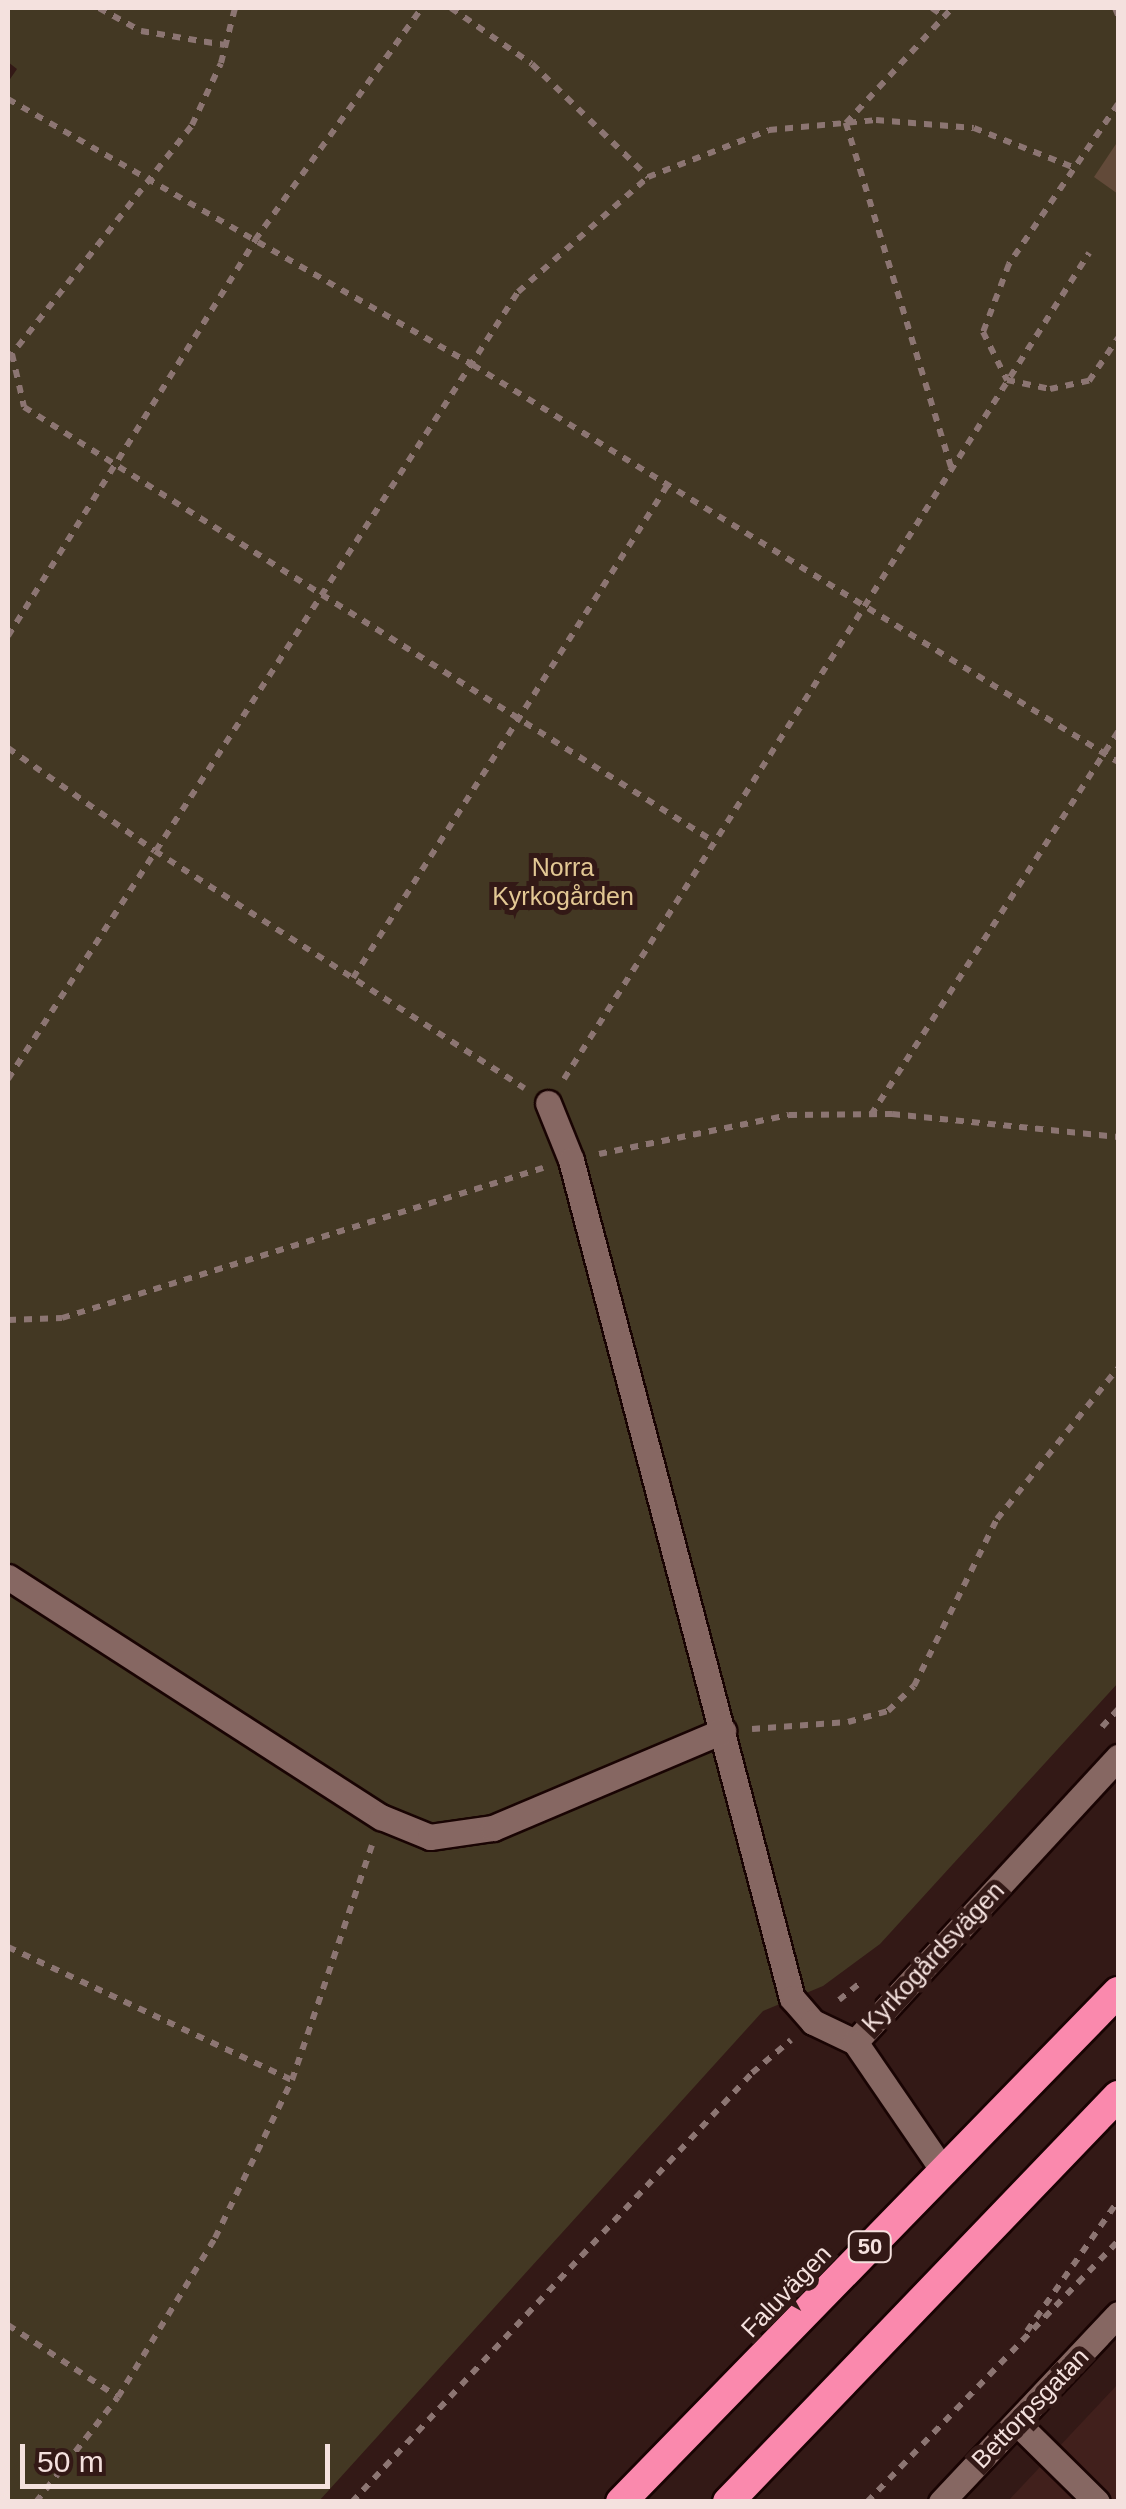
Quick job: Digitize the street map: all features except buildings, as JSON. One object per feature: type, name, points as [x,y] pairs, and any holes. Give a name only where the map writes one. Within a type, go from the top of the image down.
[{"type":"highway","name":"Faluvägen","points":[[621,2502],[1118,1992]]},
{"type":"highway","points":[[728,2502],[1118,2096]]},
{"type":"street","points":[[548,1103],[570,1160],[792,1998],[813,2022],[855,2042]]},
{"type":"street","points":[[8,1577],[381,1817],[430,1837],[494,1828],[722,1731]]},
{"type":"street","name":"Kyrkogårdsvägen","points":[[944,2172],[855,2042],[1118,1757]]},
{"type":"street","name":"Bettorpsgatan","points":[[941,2502],[1118,2314]]},
{"type":"street","points":[[1017,2423],[1096,2502]]},
{"type":"path","points":[[99,8],[141,32],[226,44]]},
{"type":"path","points":[[235,8],[226,44],[192,125],[152,181],[10,356],[24,408],[713,841]]},
{"type":"path","points":[[8,636],[256,240],[422,8]]},
{"type":"path","points":[[451,8],[532,64],[648,178]]},
{"type":"path","points":[[932,8],[945,16]]},
{"type":"path","points":[[846,123],[952,8]]},
{"type":"path","points":[[1115,8],[1118,15]]},
{"type":"path","points":[[8,99],[473,365],[868,603],[1118,762]]},
{"type":"path","points":[[1007,380],[982,332],[1009,264],[1118,104]]},
{"type":"path","points":[[846,123],[951,468]]},
{"type":"path","points":[[8,1079],[518,292],[648,178],[770,130],[846,123],[974,128],[1075,168]]},
{"type":"path","points":[[8,748],[155,852],[548,1103],[1089,253]]},
{"type":"path","points":[[1007,380],[1050,389],[1090,381],[1118,338]]},
{"type":"path","points":[[353,978],[516,717],[669,483]]},
{"type":"path","points":[[871,1115],[1118,731]]},
{"type":"path","points":[[722,1731],[848,1722],[888,1711],[914,1686],[997,1519],[1118,1368]]},
{"type":"path","points":[[36,2502],[118,2397],[215,2238],[292,2080],[381,1817]]},
{"type":"path","points":[[8,1947],[292,2080]]},
{"type":"path","points":[[352,2502],[752,2073],[863,1981]]},
{"type":"path","points":[[1016,2347],[1118,2201]]},
{"type":"path","points":[[867,2502],[1118,2241]]},
{"type":"path","points":[[8,2325],[118,2397]]},
{"type":"shaded area","points":[[1118,2384],[1118,2501],[1008,2501]]},
{"type":"green space","name":"Norra Kyrkogården","points":[[8,8],[1118,8],[1118,1683],[880,1944],[823,1986],[763,2011],[319,2501],[8,2501],[8,82],[17,69],[8,62]]}]
